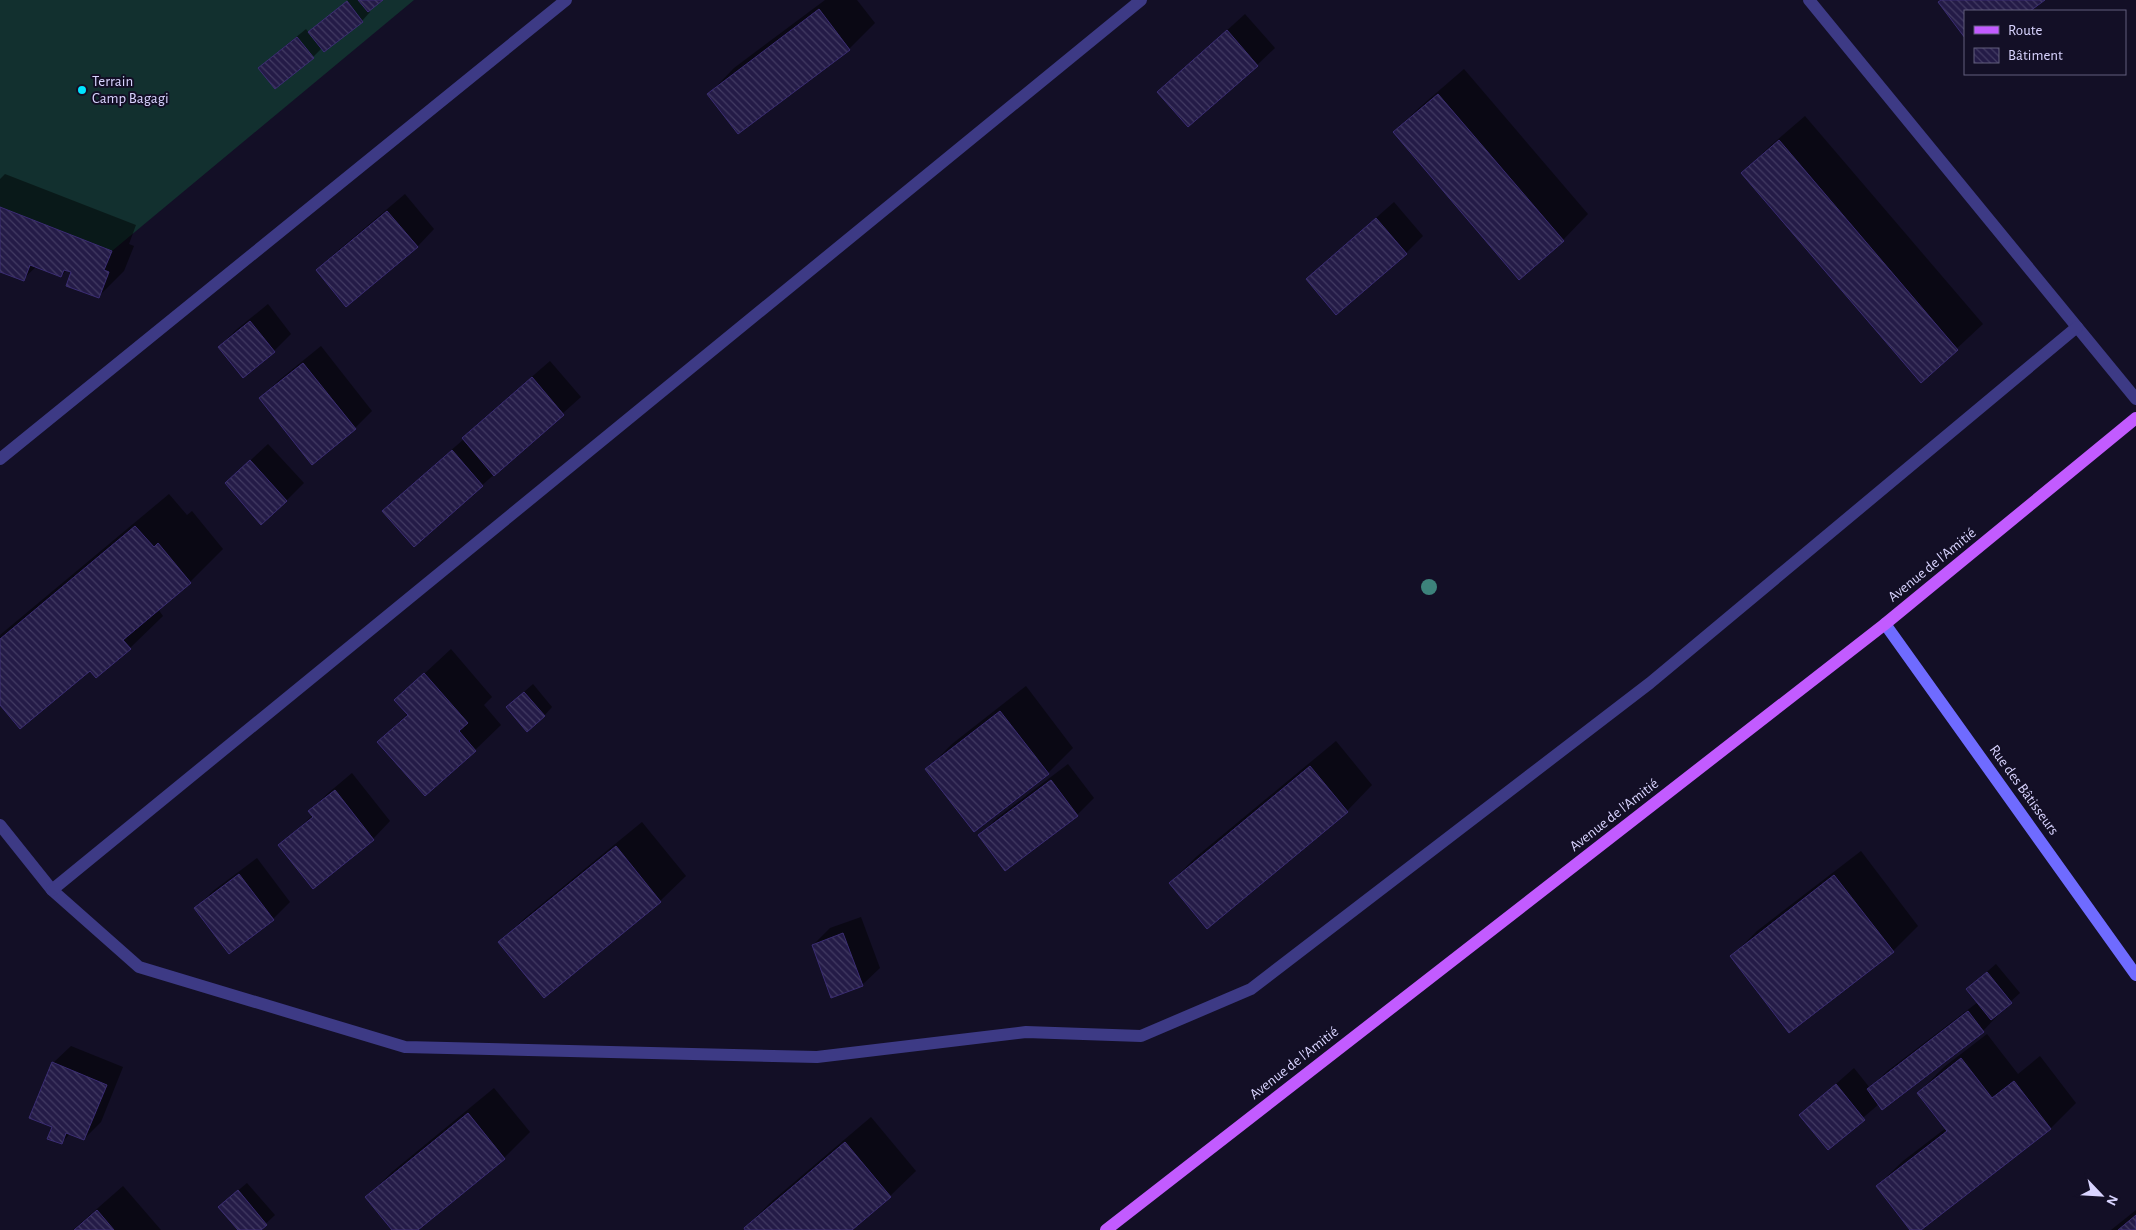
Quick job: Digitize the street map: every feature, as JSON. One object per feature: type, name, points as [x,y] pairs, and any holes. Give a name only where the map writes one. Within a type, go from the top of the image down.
[{"type":"main road","name":"Avenue de l'Amitié","points":[[1106,1230],[1885,624],[2136,418]]},
{"type":"street","name":"Rue des Bâtisseurs","points":[[1885,624],[2136,976]]},
{"type":"lane","points":[[0,459],[566,0]]},
{"type":"lane","points":[[52,890],[1141,0]]},
{"type":"lane","points":[[1809,0],[2136,399]]},
{"type":"lane","points":[[0,825],[52,890],[139,967],[405,1047],[818,1057],[1026,1032],[1141,1036],[1251,989],[1650,683],[2077,327]]},
{"type":"green space","points":[[0,0],[414,0],[112,251],[0,207]]},
{"type":"building","points":[[358,0],[383,0],[368,12]]},
{"type":"building","points":[[1941,0],[2045,0],[2031,10],[1964,10],[1964,37],[1938,2]]},
{"type":"building","points":[[347,1],[363,22],[324,52],[308,32]]},
{"type":"building","points":[[819,9],[850,50],[738,134],[707,94]]},
{"type":"building","points":[[1227,30],[1258,66],[1188,127],[1157,92]]},
{"type":"building","points":[[297,37],[314,58],[275,89],[258,68]]},
{"type":"building","points":[[1438,94],[1564,241],[1519,280],[1393,132]]},
{"type":"building","points":[[1779,140],[1958,350],[1921,383],[1741,173]]},
{"type":"building","points":[[0,207],[112,251],[104,270],[109,272],[99,298],[66,286],[71,272],[64,270],[61,277],[30,265],[24,281],[0,272]]},
{"type":"building","points":[[387,211],[418,247],[346,307],[316,270]]},
{"type":"building","points":[[1376,218],[1407,254],[1336,315],[1306,279]]},
{"type":"building","points":[[250,321],[275,352],[243,378],[218,347]]},
{"type":"building","points":[[303,363],[356,429],[312,465],[259,398]]},
{"type":"building","points":[[532,377],[564,415],[494,476],[462,438]]},
{"type":"building","points":[[452,450],[483,486],[414,547],[382,511]]},
{"type":"building","points":[[250,460],[287,501],[261,525],[225,483]]},
{"type":"building","points":[[135,526],[154,547],[158,543],[191,583],[123,640],[131,649],[96,678],[90,671],[20,729],[0,705],[0,639]]},
{"type":"building","points":[[424,673],[468,723],[459,731],[476,751],[425,796],[377,742],[408,715],[394,700]]},
{"type":"building","points":[[524,692],[545,716],[527,732],[506,707]]},
{"type":"building","points":[[1000,711],[1049,774],[974,832],[925,769]]},
{"type":"building","points":[[1310,766],[1348,812],[1207,929],[1169,883]]},
{"type":"building","points":[[1051,780],[1078,816],[1005,871],[978,835]]},
{"type":"building","points":[[335,790],[374,840],[313,889],[278,845],[313,817],[308,811]]},
{"type":"building","points":[[616,846],[661,902],[544,998],[498,942]]},
{"type":"building","points":[[239,874],[274,920],[229,954],[194,908]]},
{"type":"building","points":[[1834,875],[1894,952],[1789,1033],[1730,956]]},
{"type":"building","points":[[843,933],[863,986],[831,998],[812,945]]},
{"type":"building","points":[[1987,972],[2012,1003],[1991,1020],[1966,989]]},
{"type":"building","points":[[1968,1011],[1984,1032],[1882,1110],[1867,1089]]},
{"type":"building","points":[[1961,1058],[1992,1098],[2014,1081],[2051,1129],[1921,1230],[1910,1230],[1876,1186],[1947,1131],[1917,1093]]},
{"type":"building","points":[[52,1062],[107,1085],[84,1140],[66,1133],[62,1144],[47,1139],[52,1127],[29,1118]]},
{"type":"building","points":[[1836,1084],[1865,1120],[1828,1150],[1799,1115]]},
{"type":"building","points":[[468,1113],[505,1159],[418,1230],[392,1230],[365,1197]]},
{"type":"building","points":[[845,1142],[891,1197],[852,1230],[745,1230],[744,1228]]},
{"type":"building","points":[[238,1190],[267,1225],[261,1230],[238,1230],[218,1207]]},
{"type":"building","points":[[97,1210],[114,1230],[74,1230]]},
{"type":"building","points":[[2136,1215],[2136,1230],[2118,1230]]},
{"type":"place","name":"Terrain Camp Bagagi","points":[[82,90]]}]
